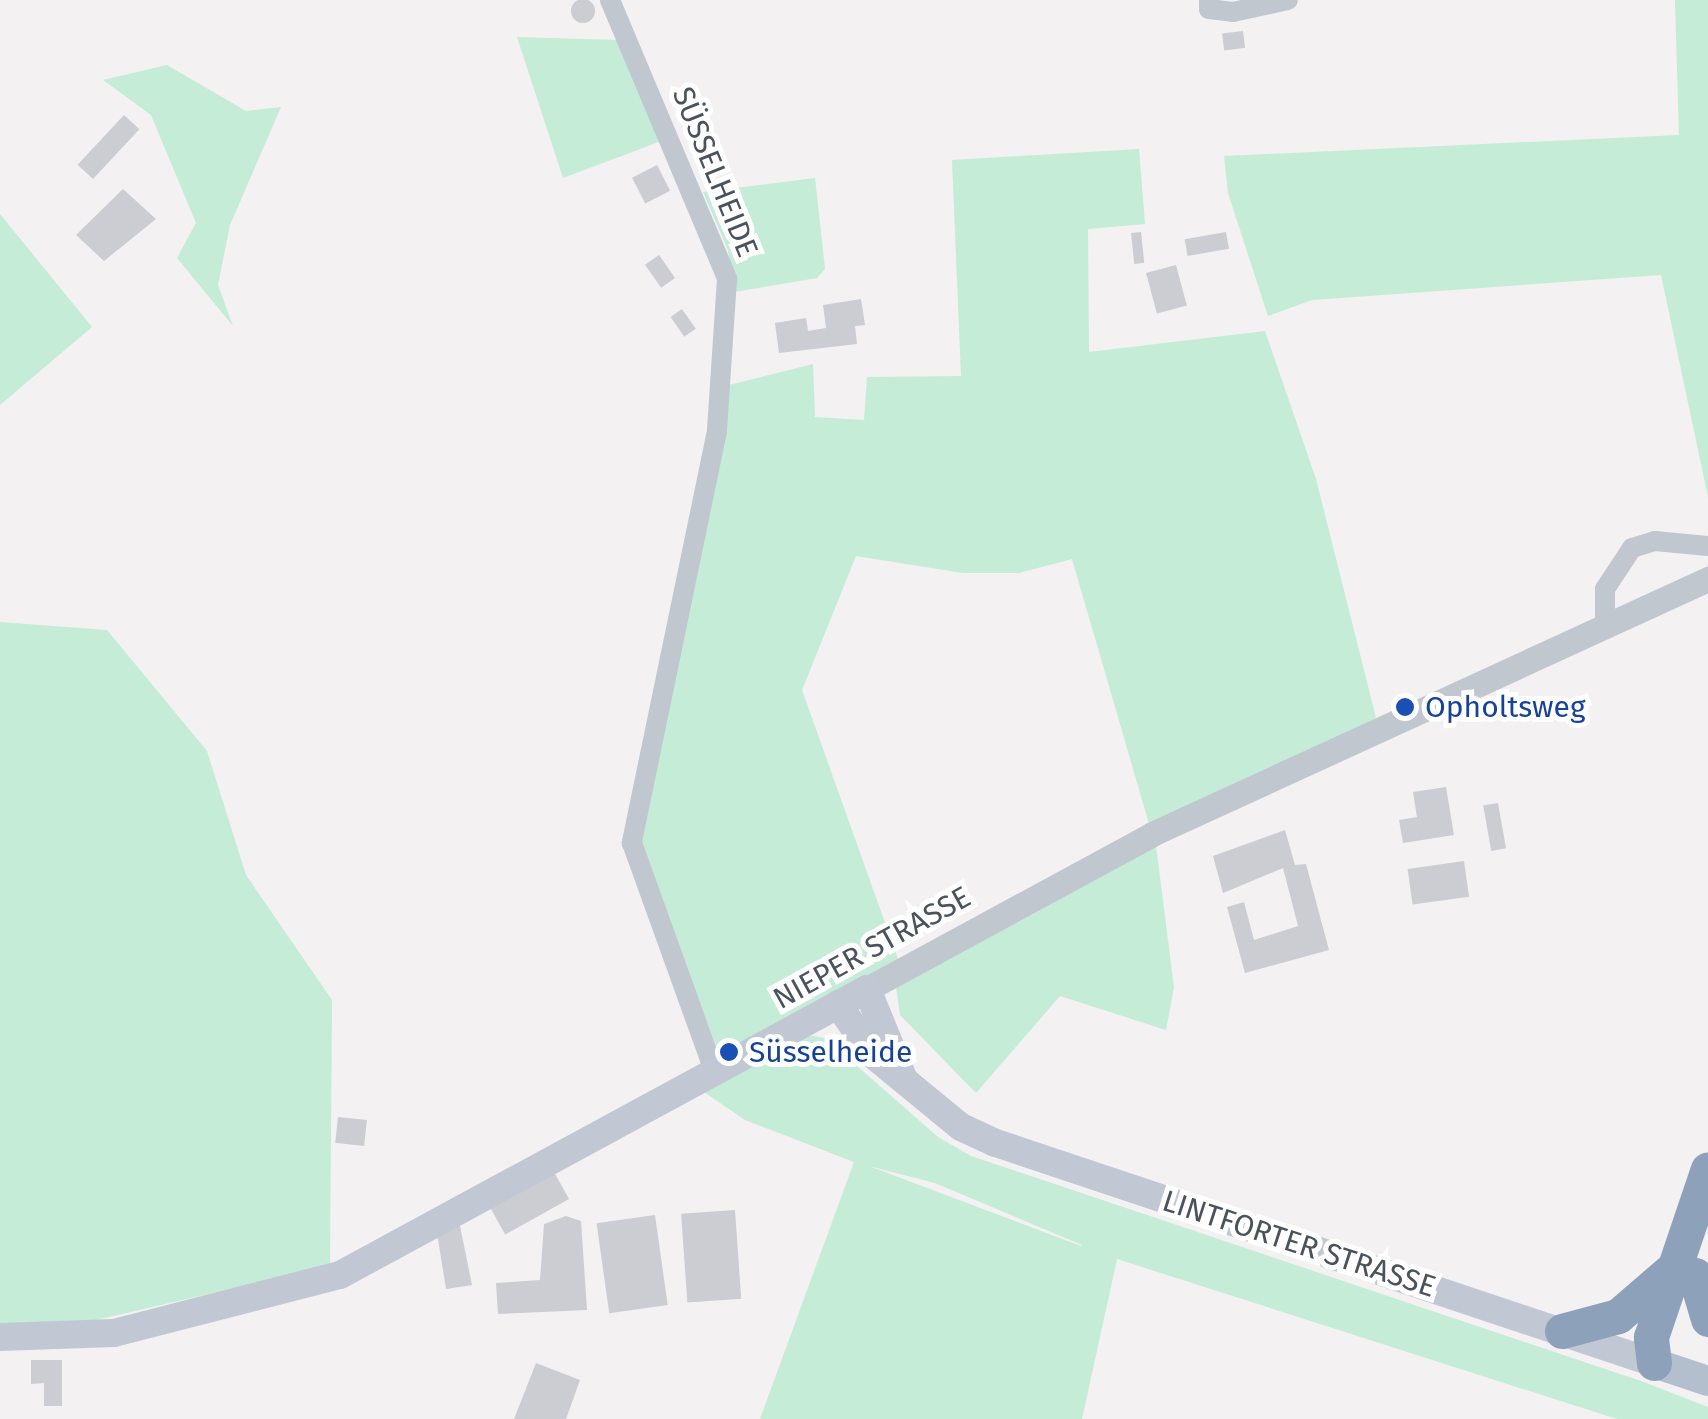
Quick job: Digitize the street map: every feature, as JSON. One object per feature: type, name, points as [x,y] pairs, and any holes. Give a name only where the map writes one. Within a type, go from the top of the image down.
[{"type":"highway","points":[[1654,1362],[1675,1343],[1708,1169]]},
{"type":"highway","points":[[1562,1331],[1618,1316],[1686,1269],[1708,1220]]},
{"type":"highway","points":[[1686,1269],[1708,1318]]},
{"type":"main road","name":"NIEPER STRASSE","points":[[0,1337],[114,1333],[340,1275],[868,989]]},
{"type":"main road","points":[[868,989],[904,1080]]},
{"type":"main road","name":"LINTFORTER STRASSE","points":[[838,1004],[872,1054],[996,1144],[1708,1381]]},
{"type":"street","name":"SÜSSELHEIDE","points":[[610,0],[727,279],[717,430],[632,842],[714,1071]]},
{"type":"street","points":[[1209,0],[1210,9],[1234,12],[1288,0]]},
{"type":"street","points":[[1605,621],[1605,589],[1632,548],[1655,541],[1708,546]]},
{"type":"street","name":"NIEPER STRASSE","points":[[868,989],[1086,866],[1605,621],[1708,579]]},
{"type":"green space","points":[[1675,0],[1708,0],[1708,497],[1661,275],[1312,300],[1268,316],[1228,193],[1224,156],[1679,135]]},
{"type":"green space","points":[[517,37],[618,40],[664,140],[563,178]]},
{"type":"green space","points":[[167,65],[246,111],[281,107],[230,225],[218,285],[233,326],[177,258],[196,223],[151,115],[103,80]]},
{"type":"green space","points":[[1139,149],[1145,224],[1088,229],[1089,352],[1265,331],[1316,479],[1376,718],[1152,834],[1072,559],[1019,573],[963,573],[856,556],[802,690],[899,962],[720,1056],[641,852],[641,812],[729,385],[813,364],[815,417],[864,420],[867,377],[961,376],[952,160]]},
{"type":"green space","points":[[815,178],[825,269],[817,278],[734,292],[728,250],[703,192]]},
{"type":"green space","points":[[0,214],[92,327],[0,405]]},
{"type":"green space","points":[[0,622],[107,630],[207,751],[246,875],[332,1000],[330,1266],[70,1326],[0,1326]]},
{"type":"green space","points":[[1156,846],[1174,987],[1166,1030],[1060,996],[976,1093],[900,1015],[896,986]]},
{"type":"green space","points":[[806,1035],[825,1038],[938,1137],[971,1156],[1641,1381],[1708,1407],[1708,1419],[1617,1419],[1117,1259],[1082,1419],[760,1419],[854,1162],[745,1120],[704,1092]],"holes":[[[869,1166],[935,1183],[1082,1245]]]},
{"type":"building","points":[[583,-1],[592,2],[592,20],[583,23],[574,20],[571,11],[574,2]]},
{"type":"building","points":[[1243,31],[1245,48],[1224,50],[1222,34]]},
{"type":"building","points":[[124,115],[139,129],[93,179],[78,165]]},
{"type":"building","points":[[657,165],[670,191],[645,204],[632,178]]},
{"type":"building","points":[[123,189],[156,219],[104,261],[76,235]]},
{"type":"building","points":[[1141,232],[1144,263],[1134,264],[1131,233]]},
{"type":"building","points":[[1226,232],[1229,249],[1188,256],[1185,239]]},
{"type":"building","points":[[659,255],[675,278],[661,288],[645,265]]},
{"type":"building","points":[[1176,265],[1187,306],[1157,314],[1146,273]]},
{"type":"building","points":[[861,299],[865,325],[855,326],[857,344],[779,353],[775,323],[806,318],[808,331],[826,328],[823,305]]},
{"type":"building","points":[[682,309],[696,329],[684,337],[671,317]]},
{"type":"building","points":[[1446,787],[1454,835],[1403,843],[1399,820],[1417,817],[1413,792]]},
{"type":"building","points":[[1498,803],[1506,848],[1491,851],[1483,806]]},
{"type":"building","points":[[1285,830],[1295,865],[1306,864],[1329,950],[1245,973],[1227,907],[1244,902],[1254,940],[1298,926],[1283,868],[1223,893],[1213,856]]},
{"type":"building","points":[[1464,861],[1469,897],[1413,905],[1408,869]]},
{"type":"building","points":[[338,1117],[367,1120],[364,1146],[335,1143]]},
{"type":"building","points":[[554,1172],[569,1199],[505,1235],[490,1207]]},
{"type":"building","points":[[735,1210],[741,1299],[687,1303],[681,1214]]},
{"type":"building","points":[[655,1215],[668,1305],[609,1313],[597,1223]]},
{"type":"building","points":[[566,1216],[581,1221],[587,1310],[498,1314],[496,1283],[540,1280],[544,1224]]},
{"type":"building","points":[[459,1221],[472,1285],[446,1289],[437,1233]]},
{"type":"building","points":[[31,1360],[62,1360],[62,1406],[44,1406],[44,1383],[31,1384]]},
{"type":"building","points":[[536,1363],[580,1380],[566,1419],[514,1419]]},
{"type":"place","name":"Opholtsweg","points":[[1405,707]]},
{"type":"place","name":"Süsselheide","points":[[729,1052]]}]
